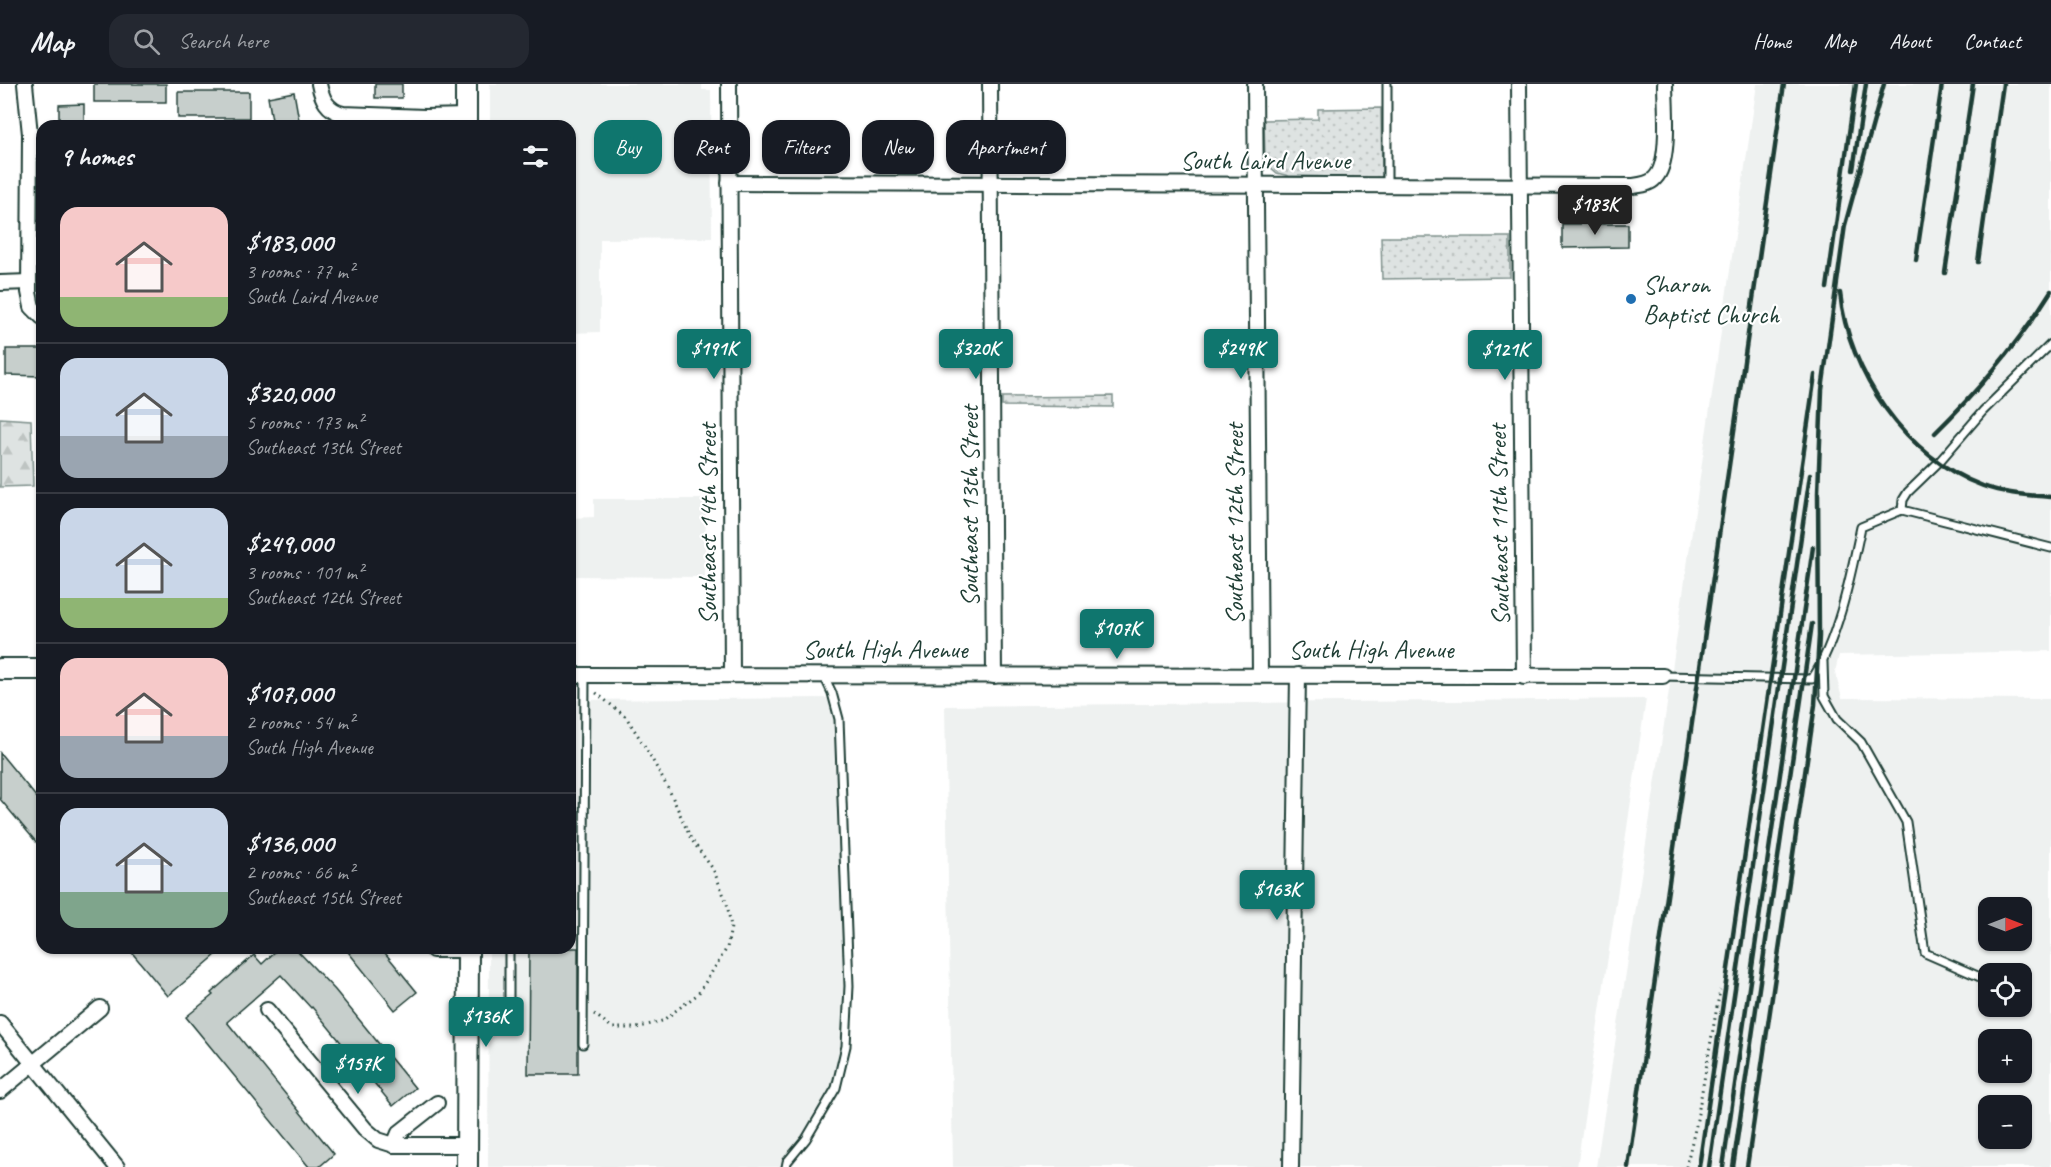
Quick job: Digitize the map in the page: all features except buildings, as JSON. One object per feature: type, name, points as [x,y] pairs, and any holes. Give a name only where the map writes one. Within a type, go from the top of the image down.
[{"type":"main road","points":[[466,84],[466,120]]},
{"type":"main road","points":[[0,669],[36,669]]},
{"type":"main road","points":[[467,1167],[468,954]]},
{"type":"street","points":[[25,84],[30,134],[29,282],[30,302],[36,311]]},
{"type":"street","points":[[319,84],[326,103],[336,113],[404,120]]},
{"type":"street","name":"Southeast 14th Street","points":[[729,84],[732,675]]},
{"type":"street","name":"Southeast 13th Street","points":[[990,84],[994,676]]},
{"type":"street","name":"Southeast 12th Street","points":[[1255,84],[1260,675]]},
{"type":"street","name":"Southeast 11th Street","points":[[1519,84],[1524,677]]},
{"type":"street","name":"South Laird Avenue","points":[[729,183],[1633,186],[1656,178],[1661,170],[1665,147],[1665,84]]},
{"type":"street","points":[[0,283],[29,282]]},
{"type":"street","name":"South High Avenue","points":[[576,677],[585,681],[732,675],[1664,676]]},
{"type":"street","points":[[1291,1167],[1298,675]]},
{"type":"street","points":[[0,1091],[100,1008]]},
{"type":"street","points":[[267,1010],[366,1129],[378,1140],[394,1145],[467,1145]]},
{"type":"street","points":[[0,1023],[117,1167]]},
{"type":"street","points":[[394,1145],[399,1132],[437,1103]]},
{"type":"lane","points":[[1387,84],[1387,184]]},
{"type":"lane","points":[[1902,510],[1903,500],[1908,492],[1939,462],[1983,411],[2051,344]]},
{"type":"lane","points":[[1978,976],[1925,952],[1906,822],[1861,742],[1837,719],[1824,696],[1824,662],[1850,580],[1862,527],[1902,510],[1954,521],[2051,548]]},
{"type":"lane","name":"South High Avenue","points":[[1664,676],[1812,679],[1824,662]]},
{"type":"lane","points":[[786,1167],[787,1162],[806,1138],[836,1088],[846,1046],[849,986],[839,719],[832,693],[824,676]]},
{"type":"lane","points":[[583,1044],[585,681]]},
{"type":"lane","points":[[468,1029],[500,1025],[507,1020],[509,954]]},
{"type":"path","points":[[585,681],[626,717],[646,748],[691,839],[714,869],[727,903],[731,927],[727,948],[698,994],[662,1021],[637,1028],[613,1028],[593,1013]]},
{"type":"path","points":[[1686,1167],[1696,1125],[1720,990]]},
{"type":"shaded area","points":[[490,84],[702,84],[702,90],[711,90],[711,120],[674,120],[674,174],[712,174],[712,238],[600,239],[600,332],[576,333],[576,120],[490,120]]},
{"type":"shaded area","points":[[1757,84],[2051,84],[2051,651],[1839,655],[1835,672],[1842,698],[2051,699],[2051,1167],[1596,1167],[1659,759]]},
{"type":"shaded area","points":[[594,499],[706,499],[705,577],[576,576],[576,518],[594,517]]},
{"type":"shaded area","points":[[836,698],[846,927],[845,1071],[792,1167],[488,1167],[489,954],[576,954],[576,700]]},
{"type":"shaded area","points":[[1646,699],[1577,1167],[953,1167],[945,706]]},
{"type":"green space","points":[[1381,108],[1382,178],[1289,176],[1277,173],[1269,166],[1265,158],[1264,120],[1318,119],[1318,109]]},
{"type":"green space","points":[[1381,237],[1510,237],[1510,277],[1382,279]]},
{"type":"green space","points":[[1113,396],[1113,407],[1002,406],[1002,397]]},
{"type":"green space","points":[[0,418],[31,420],[33,486],[0,487]]},
{"type":"railway","points":[[1628,1167],[1784,84]]},
{"type":"railway","points":[[1827,288],[1856,84]]},
{"type":"railway","points":[[1853,170],[1866,84]]},
{"type":"railway","points":[[1747,1167],[1815,705],[1819,636],[1818,493],[1822,390],[1845,225],[1884,84]]},
{"type":"railway","points":[[1916,260],[1942,84]]},
{"type":"railway","points":[[1945,273],[1973,84]]},
{"type":"railway","points":[[1978,262],[2003,84]]},
{"type":"railway","points":[[1935,433],[1998,365],[2051,291]]},
{"type":"railway","points":[[1840,293],[1845,323],[1855,353],[1869,382],[1886,409],[1906,434],[1930,456],[1955,473],[1983,486],[2025,495],[2051,497]]},
{"type":"railway","points":[[1699,1167],[1815,375]]},
{"type":"railway","points":[[1709,1167],[1810,475]]},
{"type":"railway","points":[[1723,1167],[1813,547]]},
{"type":"railway","points":[[1733,1167],[1812,624]]},
{"type":"place","name":"Sharon Baptist Church","points":[[1631,299]]}]
